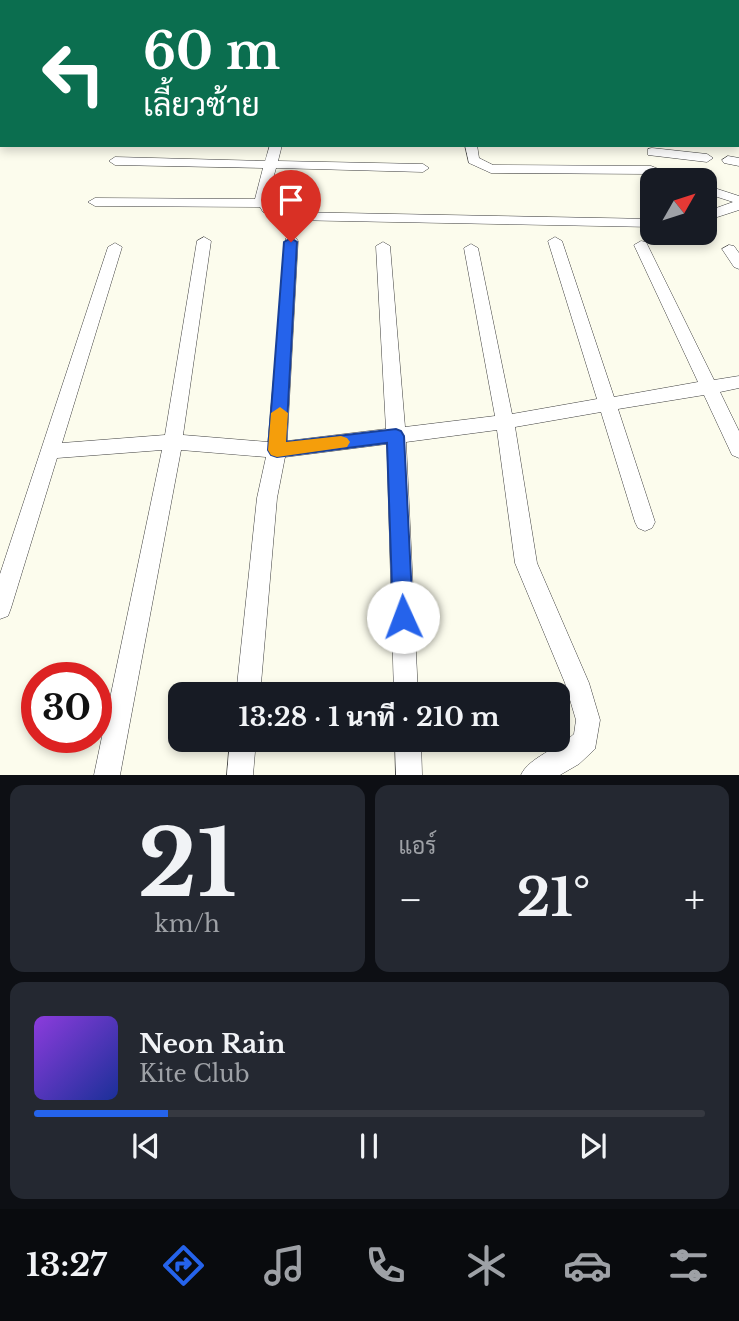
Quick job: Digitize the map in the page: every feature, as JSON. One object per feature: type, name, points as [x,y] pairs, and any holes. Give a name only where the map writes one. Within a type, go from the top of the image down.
[{"type":"street","points":[[275,147],[269,163],[262,203],[268,209],[289,216],[640,223]]},
{"type":"street","points":[[471,147],[474,160],[491,169],[640,170]]},
{"type":"street","points":[[651,168],[652,149],[707,158]]},
{"type":"street","points":[[115,161],[423,168]]},
{"type":"street","points":[[718,194],[739,202]]},
{"type":"street","points":[[95,202],[262,203]]},
{"type":"street","points":[[718,211],[739,202]]},
{"type":"street","points":[[107,775],[173,442],[204,242]]},
{"type":"street","points":[[249,682],[267,498],[277,450],[291,242]]},
{"type":"street","points":[[555,242],[646,522]]},
{"type":"street","points":[[641,245],[739,450]]},
{"type":"street","points":[[383,246],[396,436],[405,682]]},
{"type":"street","points":[[0,608],[116,247]]},
{"type":"street","points":[[471,248],[505,422],[526,564],[577,683],[588,720],[586,740],[570,755],[534,775]]},
{"type":"street","points":[[729,249],[739,264]]},
{"type":"street","points":[[51,451],[173,442],[277,450],[505,422],[739,382]]},
{"type":"street","points":[[240,775],[242,752]]},
{"type":"street","points":[[408,752],[409,775]]},
{"type":"slow traffic","points":[[280,413],[277,450],[341,442]]},
{"type":"route","points":[[291,242],[277,450],[396,436],[403,617]]}]
